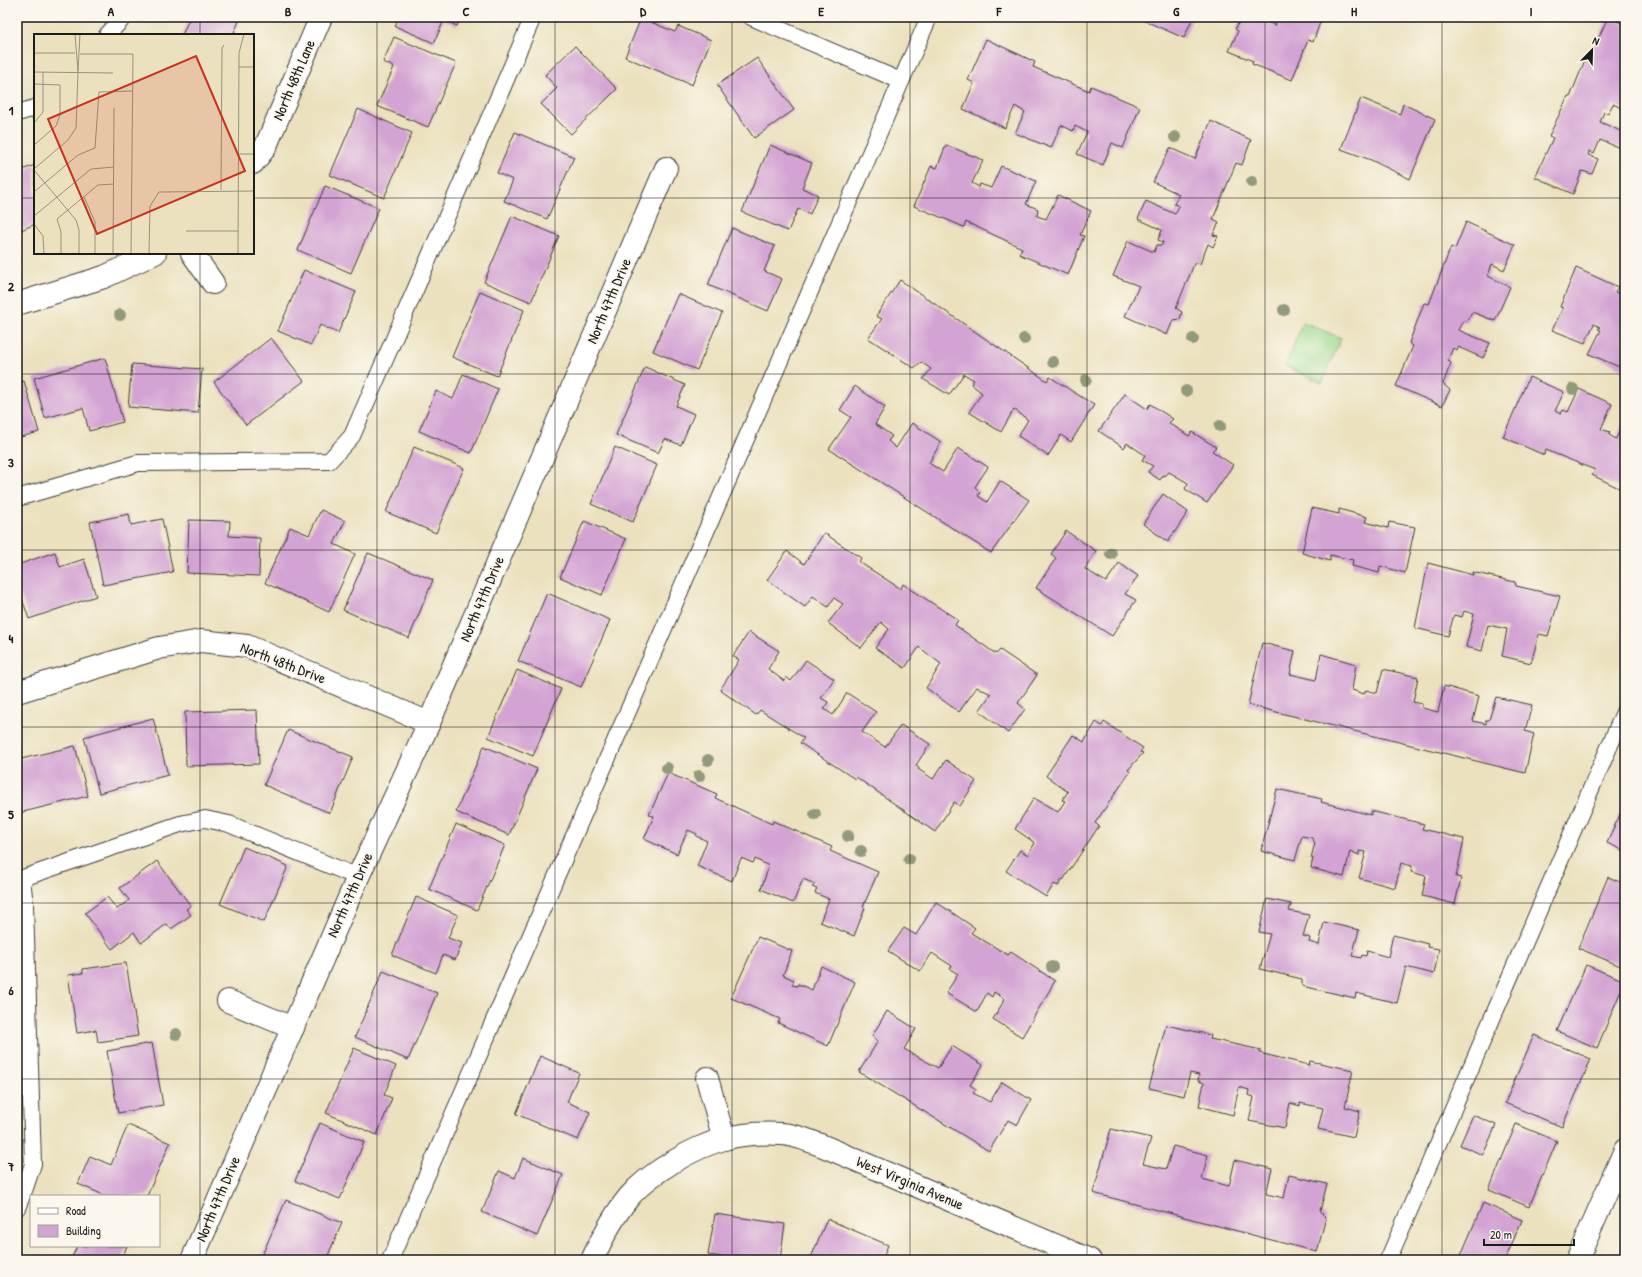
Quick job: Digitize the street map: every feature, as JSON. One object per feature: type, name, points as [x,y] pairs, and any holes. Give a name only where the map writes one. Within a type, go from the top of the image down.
[{"type":"street","name":"North 48th Lane","points":[[254,162],[265,148],[321,17]]},
{"type":"street","name":"North 47th Drive","points":[[192,1260],[358,876],[429,723],[666,168]]},
{"type":"street","points":[[17,304],[104,277],[153,254]]},
{"type":"street","points":[[193,254],[213,283]]},
{"type":"street","name":"North 48th Drive","points":[[17,692],[159,648],[201,641],[246,646],[429,723]]},
{"type":"street","points":[[228,1001],[293,1028]]},
{"type":"street","points":[[707,1078],[724,1139]]},
{"type":"street","name":"West Virginia Avenue","points":[[592,1260],[607,1230],[629,1197],[643,1184],[669,1165],[696,1150],[724,1139],[752,1134],[782,1134],[799,1137],[1090,1260]]},
{"type":"street","points":[[1577,1260],[1625,1150]]},
{"type":"lane","points":[[108,34],[124,17]]},
{"type":"lane","points":[[17,498],[138,463],[329,461],[352,436],[534,17]]},
{"type":"lane","points":[[751,17],[901,80]]},
{"type":"lane","points":[[390,1260],[901,80],[930,17]]},
{"type":"lane","points":[[17,113],[34,108]]},
{"type":"lane","points":[[1388,1260],[1625,710]]},
{"type":"lane","points":[[17,1208],[33,1164],[25,905],[20,879],[180,824],[205,819],[229,824],[358,876]]},
{"type":"green space","points":[[1303,322],[1341,338],[1322,383],[1285,366]]},
{"type":"building","points":[[190,17],[234,17],[240,19],[233,34],[182,34]]},
{"type":"building","points":[[399,17],[461,17],[457,26],[444,20],[434,43],[395,26]]},
{"type":"building","points":[[1136,17],[1193,17],[1184,38]]},
{"type":"building","points":[[1242,17],[1261,23],[1262,19],[1275,26],[1276,24],[1268,20],[1269,17],[1322,17],[1313,42],[1308,40],[1292,80],[1252,64],[1253,61],[1229,51],[1238,31],[1235,29]]},
{"type":"building","points":[[1608,17],[1625,25],[1625,110],[1613,104],[1608,113],[1604,112],[1600,122],[1625,133],[1625,150],[1600,140],[1594,154],[1589,151],[1588,155],[1598,159],[1592,174],[1582,171],[1573,194],[1535,177],[1553,138],[1549,136],[1568,96],[1570,97],[1587,55],[1590,57]]},
{"type":"building","points":[[641,18],[675,32],[678,26],[711,40],[692,85],[625,57]]},
{"type":"building","points":[[394,37],[456,63],[428,127],[377,106],[394,67],[383,62]]},
{"type":"building","points":[[986,39],[1035,62],[1033,67],[1089,91],[1091,86],[1140,107],[1123,148],[1112,143],[1103,165],[1077,154],[1087,132],[1075,126],[1073,131],[1061,125],[1051,148],[1015,133],[1025,112],[1015,106],[1005,128],[963,109],[974,83],[968,80]]},
{"type":"building","points":[[575,46],[617,89],[571,134],[541,104],[557,88],[545,75]]},
{"type":"building","points":[[757,58],[794,110],[754,138],[717,85]]},
{"type":"building","points":[[1361,98],[1400,114],[1403,104],[1435,119],[1410,179],[1371,160],[1341,149]]},
{"type":"building","points":[[358,109],[412,133],[384,198],[330,175]]},
{"type":"building","points":[[1211,121],[1251,140],[1242,165],[1236,163],[1213,219],[1219,222],[1213,235],[1218,236],[1213,247],[1208,244],[1200,264],[1195,262],[1176,308],[1182,312],[1180,319],[1173,320],[1167,335],[1125,316],[1139,286],[1113,276],[1128,241],[1154,252],[1157,245],[1162,245],[1163,242],[1158,240],[1162,230],[1138,219],[1146,201],[1175,214],[1179,206],[1174,204],[1179,194],[1153,182],[1170,148],[1195,159]]},
{"type":"building","points":[[515,132],[574,157],[547,219],[504,201],[513,180],[497,173]]},
{"type":"building","points":[[770,145],[812,163],[802,188],[818,195],[810,214],[798,209],[788,231],[742,212]]},
{"type":"building","points":[[946,145],[983,160],[972,183],[979,187],[980,184],[991,188],[1001,166],[1036,181],[1026,204],[1038,209],[1037,216],[1046,219],[1058,195],[1091,211],[1080,235],[1084,236],[1068,275],[1019,254],[1022,248],[966,222],[964,227],[914,206],[931,166],[937,168]]},
{"type":"building","points":[[34,165],[34,224],[17,232],[17,172]]},
{"type":"building","points":[[325,186],[379,208],[351,273],[298,250]]},
{"type":"building","points":[[512,216],[559,236],[531,302],[484,282]]},
{"type":"building","points":[[1466,222],[1515,245],[1504,270],[1492,264],[1488,276],[1510,287],[1495,321],[1472,312],[1466,322],[1463,321],[1458,330],[1490,343],[1483,358],[1458,347],[1457,350],[1453,348],[1448,360],[1451,363],[1443,384],[1450,390],[1442,406],[1396,386],[1413,346],[1409,343],[1424,303],[1429,304],[1451,247],[1455,249]]},
{"type":"building","points":[[732,228],[775,246],[764,271],[782,279],[768,311],[708,285]]},
{"type":"building","points":[[1576,268],[1618,287],[1615,292],[1625,296],[1624,369],[1589,354],[1601,330],[1598,329],[1600,327],[1594,324],[1585,343],[1552,330],[1563,308],[1560,307]]},
{"type":"building","points":[[304,270],[356,292],[338,333],[320,325],[311,345],[278,331]]},
{"type":"building","points":[[900,280],[1047,381],[1050,377],[1094,405],[1071,442],[1061,435],[1048,456],[1018,436],[1028,420],[1014,409],[1001,432],[969,412],[982,393],[971,384],[974,380],[964,374],[949,395],[923,379],[931,369],[921,362],[914,368],[868,338],[882,319],[876,316]]},
{"type":"building","points":[[480,291],[524,310],[497,376],[452,357]]},
{"type":"building","points":[[678,294],[722,313],[697,370],[653,351]]},
{"type":"building","points":[[271,338],[304,381],[246,425],[214,382]]},
{"type":"building","points":[[105,358],[123,422],[89,431],[83,408],[45,418],[34,378]]},
{"type":"building","points":[[132,364],[202,369],[198,413],[128,407]]},
{"type":"building","points":[[645,367],[685,385],[676,406],[694,414],[681,445],[665,439],[658,453],[616,435]]},
{"type":"building","points":[[463,374],[498,389],[471,453],[419,431],[436,391],[453,399]]},
{"type":"building","points":[[1529,377],[1564,392],[1555,411],[1561,414],[1563,410],[1568,412],[1579,389],[1612,404],[1601,429],[1610,432],[1609,435],[1616,439],[1625,420],[1625,491],[1592,475],[1595,470],[1546,450],[1544,455],[1503,437]]},
{"type":"building","points":[[24,381],[39,432],[17,438],[17,383]]},
{"type":"building","points":[[855,386],[885,407],[875,424],[892,436],[888,441],[896,448],[912,423],[941,442],[929,463],[943,472],[958,448],[988,467],[975,487],[980,492],[978,496],[987,502],[1000,481],[1029,500],[991,553],[829,449],[851,417],[840,410]]},
{"type":"building","points":[[1125,394],[1147,409],[1150,404],[1173,419],[1169,423],[1189,436],[1192,432],[1216,447],[1212,451],[1233,465],[1207,503],[1185,489],[1188,483],[1169,472],[1165,476],[1163,475],[1160,480],[1148,472],[1153,466],[1142,460],[1145,455],[1127,443],[1124,448],[1099,431]]},
{"type":"building","points":[[414,447],[464,468],[436,533],[386,512]]},
{"type":"building","points":[[615,447],[657,465],[633,522],[591,504]]},
{"type":"building","points":[[1163,494],[1188,512],[1168,542],[1143,524]]},
{"type":"building","points":[[1312,508],[1339,514],[1339,509],[1367,517],[1365,522],[1388,528],[1389,522],[1415,527],[1405,573],[1380,566],[1379,573],[1352,566],[1353,560],[1330,555],[1330,561],[1302,553]]},
{"type":"building","points":[[321,510],[345,521],[334,544],[355,554],[329,612],[265,583],[290,527],[309,535]]},
{"type":"building","points":[[129,514],[131,525],[162,519],[173,572],[103,585],[90,522]]},
{"type":"building","points":[[189,520],[230,521],[229,536],[260,538],[259,576],[187,573]]},
{"type":"building","points":[[584,521],[626,539],[602,595],[560,577]]},
{"type":"building","points":[[1066,531],[1096,551],[1085,569],[1106,582],[1119,563],[1138,576],[1125,594],[1136,600],[1112,636],[1036,588],[1056,558],[1051,554]]},
{"type":"building","points":[[824,533],[861,558],[859,562],[901,589],[903,584],[958,620],[955,625],[996,654],[1000,650],[1037,675],[1018,703],[1025,709],[1008,733],[979,711],[991,694],[977,687],[959,712],[926,688],[941,664],[919,647],[905,668],[875,648],[889,629],[881,622],[861,648],[828,623],[843,604],[834,598],[828,607],[813,596],[805,607],[767,580],[787,551],[804,564]]},
{"type":"building","points":[[55,552],[60,567],[84,559],[96,596],[29,619],[17,584],[17,565]]},
{"type":"building","points":[[368,553],[433,580],[409,638],[343,610]]},
{"type":"building","points":[[1428,563],[1473,575],[1472,572],[1515,582],[1516,586],[1560,596],[1548,636],[1539,634],[1531,663],[1502,656],[1507,629],[1488,625],[1482,651],[1466,647],[1474,614],[1464,611],[1462,617],[1454,615],[1448,636],[1415,628]]},
{"type":"building","points":[[547,593],[610,620],[581,687],[518,661]]},
{"type":"building","points":[[749,632],[779,651],[768,669],[784,681],[786,677],[791,681],[806,660],[834,679],[821,698],[828,702],[824,709],[833,715],[847,693],[876,712],[862,732],[885,747],[901,725],[930,744],[916,765],[919,767],[918,769],[933,779],[946,760],[976,781],[960,806],[954,802],[935,832],[856,777],[855,779],[800,743],[804,738],[760,710],[756,715],[720,690],[739,660],[733,656]]},
{"type":"building","points":[[1262,643],[1295,651],[1290,674],[1316,680],[1321,654],[1356,664],[1352,690],[1364,694],[1366,690],[1377,693],[1383,669],[1418,677],[1413,702],[1422,704],[1422,708],[1438,712],[1444,686],[1479,696],[1473,721],[1486,724],[1486,720],[1489,720],[1496,697],[1532,705],[1525,731],[1534,734],[1525,773],[1248,705]]},
{"type":"building","points":[[517,670],[561,689],[533,756],[488,737]]},
{"type":"building","points":[[257,710],[259,764],[186,766],[185,712]]},
{"type":"building","points":[[153,718],[168,775],[99,793],[84,737]]},
{"type":"building","points":[[1096,722],[1102,726],[1104,722],[1143,748],[1140,752],[1143,753],[1128,770],[1130,772],[1095,823],[1099,826],[1063,880],[1062,879],[1058,886],[1054,884],[1046,897],[1006,871],[1020,850],[1028,855],[1035,843],[1015,829],[1034,798],[1058,812],[1065,801],[1062,800],[1068,792],[1046,776],[1073,735],[1084,742]]},
{"type":"building","points":[[288,730],[353,757],[330,813],[264,785]]},
{"type":"building","points":[[75,746],[88,796],[19,813],[17,806],[17,760]]},
{"type":"building","points":[[484,746],[537,769],[509,835],[456,812]]},
{"type":"building","points":[[668,773],[717,794],[715,798],[772,824],[773,821],[832,847],[830,851],[878,872],[863,907],[865,908],[854,936],[820,922],[829,899],[815,893],[817,889],[812,887],[815,884],[803,879],[793,903],[761,889],[769,866],[755,859],[753,863],[741,858],[732,881],[697,866],[707,841],[688,830],[677,854],[644,839],[654,816],[649,815]]},
{"type":"building","points":[[1277,789],[1322,799],[1321,802],[1371,815],[1371,811],[1424,824],[1422,829],[1464,839],[1456,877],[1461,878],[1455,904],[1422,896],[1426,876],[1411,872],[1412,866],[1401,863],[1395,888],[1359,878],[1366,852],[1359,851],[1359,855],[1350,851],[1344,877],[1311,868],[1313,858],[1311,858],[1315,843],[1312,838],[1302,836],[1295,860],[1261,851]]},
{"type":"building","points":[[1625,803],[1625,851],[1607,843]]},
{"type":"building","points":[[456,824],[505,845],[477,910],[429,889]]},
{"type":"building","points":[[244,847],[288,866],[264,922],[220,904]]},
{"type":"building","points":[[157,861],[191,906],[186,909],[191,915],[171,929],[167,924],[141,943],[134,932],[112,949],[85,913],[107,897],[117,909],[129,900],[120,888]]},
{"type":"building","points":[[1608,877],[1625,884],[1625,968],[1578,948]]},
{"type":"building","points":[[416,897],[458,915],[448,938],[462,943],[455,960],[443,955],[436,973],[392,955]]},
{"type":"building","points":[[1267,899],[1291,904],[1289,911],[1309,915],[1303,936],[1310,938],[1309,942],[1319,945],[1324,922],[1359,930],[1352,956],[1361,958],[1362,955],[1366,956],[1367,951],[1388,957],[1393,935],[1428,944],[1427,947],[1439,949],[1434,974],[1406,967],[1397,1003],[1356,993],[1355,998],[1302,986],[1302,979],[1260,969],[1270,934],[1259,932]]},
{"type":"building","points":[[936,902],[975,928],[971,933],[1008,955],[1011,952],[1055,981],[1022,1037],[993,1019],[1005,999],[994,992],[992,997],[987,993],[977,1012],[946,993],[958,974],[950,969],[952,966],[932,953],[920,971],[888,951],[904,928],[916,935]]},
{"type":"building","points":[[758,937],[792,951],[783,975],[794,980],[792,985],[797,986],[798,984],[812,990],[821,966],[855,982],[828,1046],[778,1023],[780,1019],[731,998]]},
{"type":"building","points":[[126,963],[138,1036],[98,1042],[96,1030],[77,1033],[68,975],[83,973],[83,969]]},
{"type":"building","points":[[1586,965],[1625,981],[1597,1048],[1557,1031]]},
{"type":"building","points":[[383,971],[437,993],[408,1060],[355,1037]]},
{"type":"building","points":[[887,1011],[916,1029],[904,1049],[938,1068],[952,1046],[983,1065],[970,1085],[976,1089],[973,1093],[990,1102],[1002,1082],[1031,1100],[1017,1125],[1008,1120],[989,1151],[859,1072],[878,1041],[872,1036]]},
{"type":"building","points":[[1166,1025],[1211,1035],[1210,1039],[1261,1050],[1259,1053],[1309,1065],[1310,1061],[1353,1070],[1345,1107],[1360,1111],[1354,1137],[1318,1129],[1323,1108],[1300,1103],[1300,1106],[1290,1103],[1285,1128],[1249,1121],[1254,1097],[1248,1095],[1249,1090],[1239,1087],[1233,1115],[1199,1106],[1204,1083],[1198,1081],[1199,1075],[1190,1073],[1184,1096],[1149,1088]]},
{"type":"building","points":[[1534,1035],[1591,1059],[1562,1127],[1505,1103]]},
{"type":"building","points":[[152,1043],[163,1105],[118,1113],[107,1051]]},
{"type":"building","points":[[354,1048],[396,1066],[384,1095],[392,1098],[377,1135],[326,1113]]},
{"type":"building","points":[[540,1056],[579,1073],[567,1102],[590,1112],[578,1140],[516,1114]]},
{"type":"building","points":[[1473,1115],[1496,1125],[1483,1155],[1460,1145]]},
{"type":"building","points":[[320,1123],[364,1142],[340,1199],[295,1181]]},
{"type":"building","points":[[1516,1124],[1557,1141],[1529,1207],[1489,1190]]},
{"type":"building","points":[[128,1125],[170,1143],[147,1195],[104,1195],[78,1184],[90,1156],[111,1165]]},
{"type":"building","points":[[1111,1129],[1151,1138],[1143,1164],[1166,1169],[1173,1146],[1208,1155],[1202,1179],[1229,1186],[1235,1160],[1272,1169],[1266,1194],[1284,1198],[1289,1175],[1327,1184],[1320,1211],[1326,1217],[1317,1252],[1093,1193]]},
{"type":"building","points":[[523,1158],[563,1175],[537,1236],[482,1212],[499,1171],[515,1178]]},
{"type":"building","points":[[286,1200],[342,1223],[326,1260],[260,1260]]},
{"type":"building","points":[[1483,1203],[1522,1220],[1505,1260],[1459,1260]]},
{"type":"building","points":[[715,1214],[785,1224],[780,1260],[742,1260],[708,1255]]},
{"type":"building","points":[[827,1219],[888,1245],[882,1260],[810,1260]]},
{"type":"building","points":[[77,1247],[127,1247],[121,1260],[71,1260]]}]
